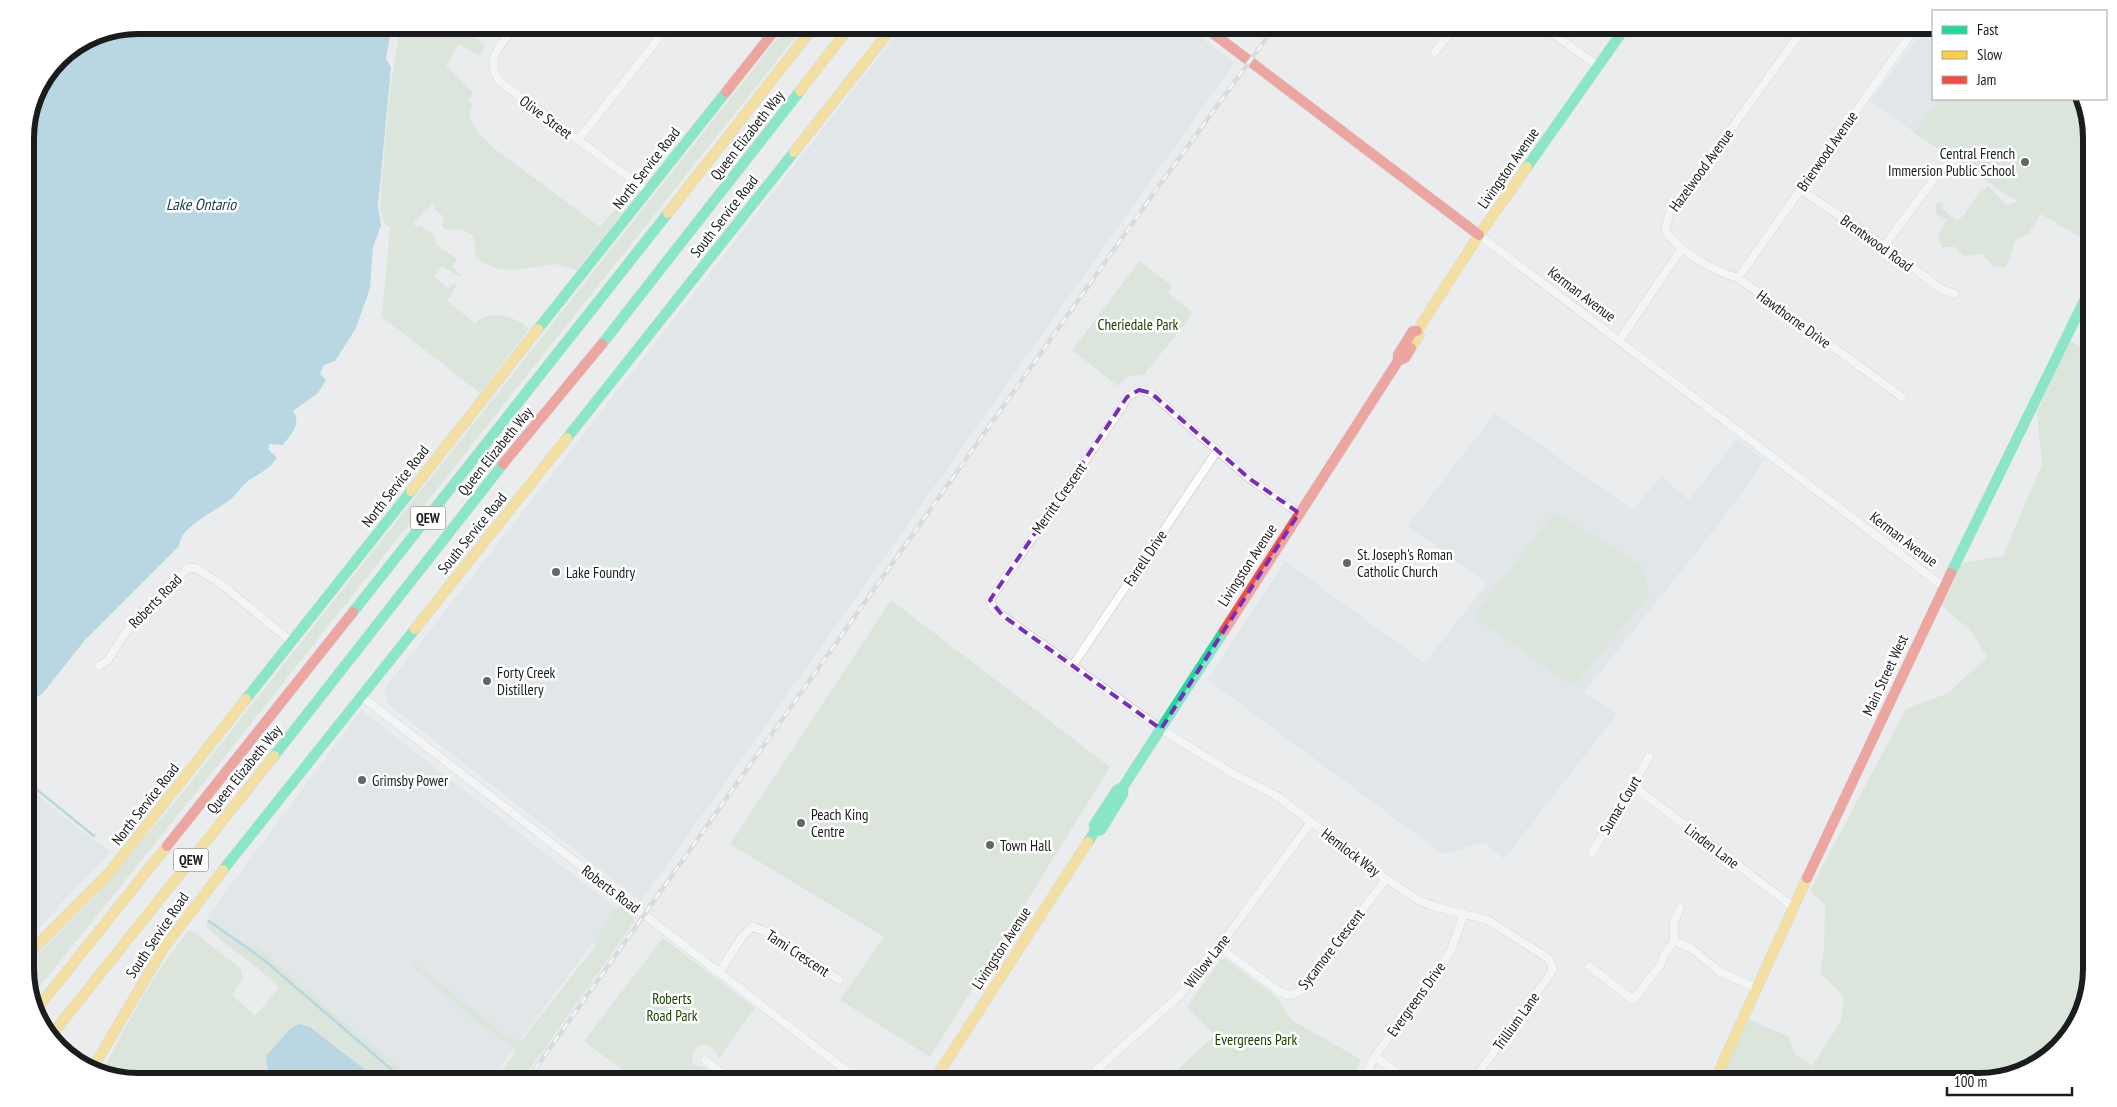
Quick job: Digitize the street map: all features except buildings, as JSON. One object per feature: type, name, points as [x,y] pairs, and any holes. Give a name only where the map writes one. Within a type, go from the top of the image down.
[{"type":"main road","name":"North Service Road","points":[[34,948],[109,874],[772,34]]},
{"type":"main road","name":"Queen Elizabeth Way","points":[[40,1005],[465,472],[807,34]]},
{"type":"main road","name":"Queen Elizabeth Way","points":[[55,1031],[320,698],[485,486],[638,299],[844,34]]},
{"type":"main road","name":"South Service Road","points":[[95,1064],[163,950],[222,870],[644,342],[887,34]]},
{"type":"main road","name":"Kerman Avenue","points":[[1214,34],[1479,235]]},
{"type":"main road","name":"Livingston Avenue","points":[[939,1073],[1095,831],[1100,830],[1123,794],[1123,787],[1398,361],[1405,358],[1419,335],[1418,331],[1479,235],[1621,34]]},
{"type":"main road","name":"Main Street West","points":[[1718,1073],[1792,906],[1944,587],[2083,303]]},
{"type":"main road","points":[[57,1035],[62,1022]]},
{"type":"street","name":"Olive Street","points":[[510,34],[494,56],[492,63],[494,74],[499,81],[647,191]]},
{"type":"street","points":[[578,140],[662,34]]},
{"type":"street","points":[[1435,52],[1449,34]]},
{"type":"street","points":[[1554,34],[1598,66]]},
{"type":"street","name":"Hazelwood Avenue","points":[[1682,248],[1665,230],[1671,208],[1682,197],[1800,34]]},
{"type":"street","name":"Brierwood Avenue","points":[[1738,278],[1911,34]]},
{"type":"street","points":[[1884,246],[1942,168]]},
{"type":"street","name":"Brentwood Road","points":[[1800,189],[1884,246],[1941,289],[1955,294]]},
{"type":"street","name":"Kerman Avenue","points":[[1479,235],[1944,587]]},
{"type":"street","points":[[1619,341],[1682,248]]},
{"type":"street","name":"Hawthorne Drive","points":[[1682,248],[1718,272],[1738,278],[1902,397]]},
{"type":"street","name":"Merritt Crescent","points":[[1160,729],[993,608],[990,600],[994,592],[1127,396],[1139,390],[1151,393],[1250,479],[1299,513]]},
{"type":"street","name":"Farrell Drive","points":[[1072,665],[1217,452]]},
{"type":"street","name":"Roberts Road","points":[[99,666],[108,660],[123,636],[147,607],[188,568],[196,568],[221,584],[292,642]]},
{"type":"street","name":"Roberts Road","points":[[361,696],[720,971],[850,1073]]},
{"type":"street","name":"Hemlock Way","points":[[1160,729],[1232,773],[1277,796],[1386,879],[1420,901],[1488,920],[1549,959]]},
{"type":"street","name":"Sumac Court","points":[[1592,854],[1649,757]]},
{"type":"street","name":"Linden Lane","points":[[1632,785],[1792,906]]},
{"type":"street","name":"Willow Lane","points":[[1093,1073],[1168,1008],[1219,947],[1311,822]]},
{"type":"street","name":"Sycamore Crescent","points":[[1219,947],[1280,992],[1287,995],[1295,994],[1301,990],[1386,879]]},
{"type":"street","points":[[1589,966],[1633,1000],[1657,970],[1664,954],[1674,941],[1674,922],[1680,908]]},
{"type":"street","name":"Evergreens Drive","points":[[1368,1073],[1375,1056],[1442,965],[1451,950],[1464,914]]},
{"type":"street","name":"Tami Crescent","points":[[720,971],[742,937],[752,927],[775,936],[838,980]]},
{"type":"street","points":[[1674,941],[1691,948],[1720,972],[1756,988]]},
{"type":"street","name":"Trillium Lane","points":[[1479,1073],[1549,976],[1553,969],[1549,959]]},
{"type":"street","points":[[1375,1056],[1397,1073]]},
{"type":"street","points":[[705,1060],[722,1073]]},
{"type":"highlighted area","points":[[1139,390],[1151,393],[1250,479],[1299,513],[1161,729],[1003,616],[990,600],[1127,397]]},
{"type":"shaded area","points":[[897,34],[1197,34],[1234,63],[641,901],[388,704],[385,688]]},
{"type":"shaded area","name":"Central French Immersion Public School","points":[[1920,34],[1932,34],[1932,100],[2076,100],[2083,131],[2083,239],[2002,192],[1870,102]]},
{"type":"shaded area","points":[[1495,413],[1633,510],[1661,476],[1689,500],[1737,439],[1764,460],[1725,516],[1584,692],[1617,714],[1504,859],[1484,842],[1443,854],[1208,680],[1285,561],[1425,663],[1487,583],[1408,526]]},
{"type":"shaded area","points":[[361,710],[618,910],[495,1073],[387,1073],[208,916]]},
{"type":"shaded area","points":[[34,792],[66,819],[110,852],[34,932]]},
{"type":"green space","points":[[400,34],[472,34],[485,46],[480,56],[459,44],[446,66],[473,92],[468,100],[473,105],[469,114],[473,126],[492,147],[600,227],[626,196],[631,202],[577,270],[555,264],[514,270],[498,269],[480,261],[475,256],[475,243],[472,235],[464,230],[448,230],[441,226],[444,222],[442,220],[444,217],[433,208],[436,205],[434,203],[413,223],[417,228],[420,225],[434,235],[436,244],[457,259],[452,267],[461,274],[460,277],[442,266],[434,277],[449,289],[454,283],[457,285],[447,301],[475,323],[481,318],[495,315],[510,317],[529,329],[480,393],[382,317],[390,226],[386,226],[380,211],[385,141]]},
{"type":"green space","points":[[781,34],[798,34],[206,780],[36,991],[34,958],[97,894],[175,802]]},
{"type":"green space","name":"Central French Immersion Public School","points":[[1938,100],[2076,100],[2083,131],[2083,239],[2041,214],[2028,234],[2015,240],[2009,261],[2005,267],[1992,266],[1982,254],[1964,256],[1955,247],[1942,249],[1938,235],[1947,220],[1937,214],[1935,209],[1937,202],[1945,204],[1941,208],[1958,221],[1976,197],[1989,186],[2006,205],[2018,201],[1914,133]]},
{"type":"green space","name":"Cheriedale Park","points":[[1140,261],[1172,286],[1168,293],[1193,313],[1144,375],[1129,377],[1118,386],[1072,350]]},
{"type":"green space","points":[[2070,341],[2083,348],[2083,969],[2080,996],[2073,1015],[2057,1038],[2037,1056],[2013,1068],[2000,1071],[1979,1073],[1721,1073],[1737,1036],[1748,1019],[1789,1037],[1795,1054],[1812,1066],[1841,1021],[1844,997],[1820,973],[1824,952],[1825,906],[1810,890],[1906,709],[1948,693],[1987,657],[1972,632],[1942,606],[1962,563],[2003,556],[2042,464],[2037,412]]},
{"type":"green space","points":[[1555,512],[1643,566],[1649,595],[1574,686],[1477,620],[1476,612]]},
{"type":"green space","name":"Peach King Centre","points":[[891,600],[1110,767],[930,1057],[840,1000],[884,937],[730,844]]},
{"type":"green space","points":[[617,906],[620,906],[636,919],[527,1073],[500,1073],[514,1054],[515,1049],[476,1021],[411,965],[414,963],[497,1028],[499,1032],[521,1041],[596,945],[594,943]]},
{"type":"green space","points":[[208,918],[247,945],[254,944],[353,1030],[407,1073],[369,1073],[310,1027],[268,1069],[274,1073],[131,1073],[104,1068],[163,964],[188,931],[194,932],[241,969],[243,979],[232,995],[255,1016],[279,988],[206,926]]},
{"type":"green space","name":"Roberts Road Park","points":[[663,938],[755,1008],[719,1058],[713,1049],[705,1045],[698,1047],[692,1054],[693,1064],[706,1068],[709,1073],[626,1073],[584,1041]]},
{"type":"green space","name":"Evergreens Park","points":[[1225,959],[1276,997],[1293,1021],[1360,1059],[1357,1073],[1174,1073],[1215,1035],[1187,1007],[1220,960]]},
{"type":"water","name":"Lake Ontario","points":[[138,34],[390,34],[386,59],[391,67],[378,205],[381,226],[373,247],[370,288],[356,328],[335,361],[324,365],[320,374],[326,380],[318,393],[293,411],[296,425],[289,437],[283,445],[270,444],[268,449],[277,458],[274,462],[267,469],[248,481],[226,503],[200,519],[185,532],[179,546],[85,640],[42,694],[34,698],[34,131],[37,111],[44,92],[55,74],[74,55],[111,37]]},
{"type":"water","points":[[299,1024],[310,1027],[369,1073],[274,1073],[268,1069],[267,1055],[290,1029]]},
{"type":"waterway","points":[[34,787],[94,836]]},
{"type":"waterway","points":[[209,921],[264,960],[396,1073]]},
{"type":"railway","points":[[532,1073],[1156,190],[1269,34]]},
{"type":"traffic: fast","points":[[1527,167],[1621,34]]},
{"type":"traffic: fast","points":[[602,344],[800,91]]},
{"type":"traffic: fast","points":[[538,329],[726,92]]},
{"type":"traffic: fast","points":[[567,438],[794,152]]},
{"type":"traffic: fast","points":[[353,612],[668,213]]},
{"type":"traffic: fast","points":[[1951,573],[2083,303]]},
{"type":"traffic: fast","points":[[274,756],[503,464]]},
{"type":"traffic: fast","points":[[246,699],[411,491]]},
{"type":"traffic: fast","points":[[223,870],[415,629]]},
{"type":"traffic: fast","points":[[1095,831],[1101,830],[1123,794],[1123,787],[1224,631]]},
{"type":"traffic: fast","points":[[1088,842],[1095,831],[1094,825],[1117,790],[1123,787]]},
{"type":"traffic: slow","points":[[668,213],[808,34]]},
{"type":"traffic: slow","points":[[800,91],[844,34]]},
{"type":"traffic: slow","points":[[794,152],[887,34]]},
{"type":"traffic: slow","points":[[1411,348],[1419,335],[1417,331],[1479,235],[1527,167]]},
{"type":"traffic: slow","points":[[411,491],[538,329]]},
{"type":"traffic: slow","points":[[415,629],[567,438]]},
{"type":"traffic: slow","points":[[34,948],[109,873],[246,699]]},
{"type":"traffic: slow","points":[[55,1031],[274,756]]},
{"type":"traffic: slow","points":[[939,1073],[1088,842]]},
{"type":"traffic: slow","points":[[40,1005],[167,846]]},
{"type":"traffic: slow","points":[[95,1064],[163,949],[223,870]]},
{"type":"traffic: slow","points":[[1718,1073],[1807,878]]},
{"type":"traffic: jam","points":[[726,92],[772,34]]},
{"type":"traffic: jam","points":[[1214,34],[1479,235]]},
{"type":"traffic: jam","points":[[1398,361],[1398,355],[1413,331],[1417,331]]},
{"type":"traffic: jam","points":[[503,464],[602,344]]},
{"type":"traffic: jam","points":[[1224,631],[1398,361],[1405,358],[1411,348]]},
{"type":"traffic: jam","points":[[1807,878],[1951,573]]},
{"type":"traffic: jam","points":[[167,846],[353,612]]},
{"type":"place","name":"Central French Immersion Public School","points":[[2025,162]]},
{"type":"place","name":"St. Joseph's Roman Catholic Church","points":[[1347,563]]},
{"type":"place","name":"Lake Foundry","points":[[556,572]]},
{"type":"place","name":"Forty Creek Distillery","points":[[487,681]]},
{"type":"place","name":"Grimsby Power","points":[[362,780]]},
{"type":"place","name":"Peach King Centre","points":[[801,823]]},
{"type":"place","name":"Town Hall","points":[[990,845]]}]
